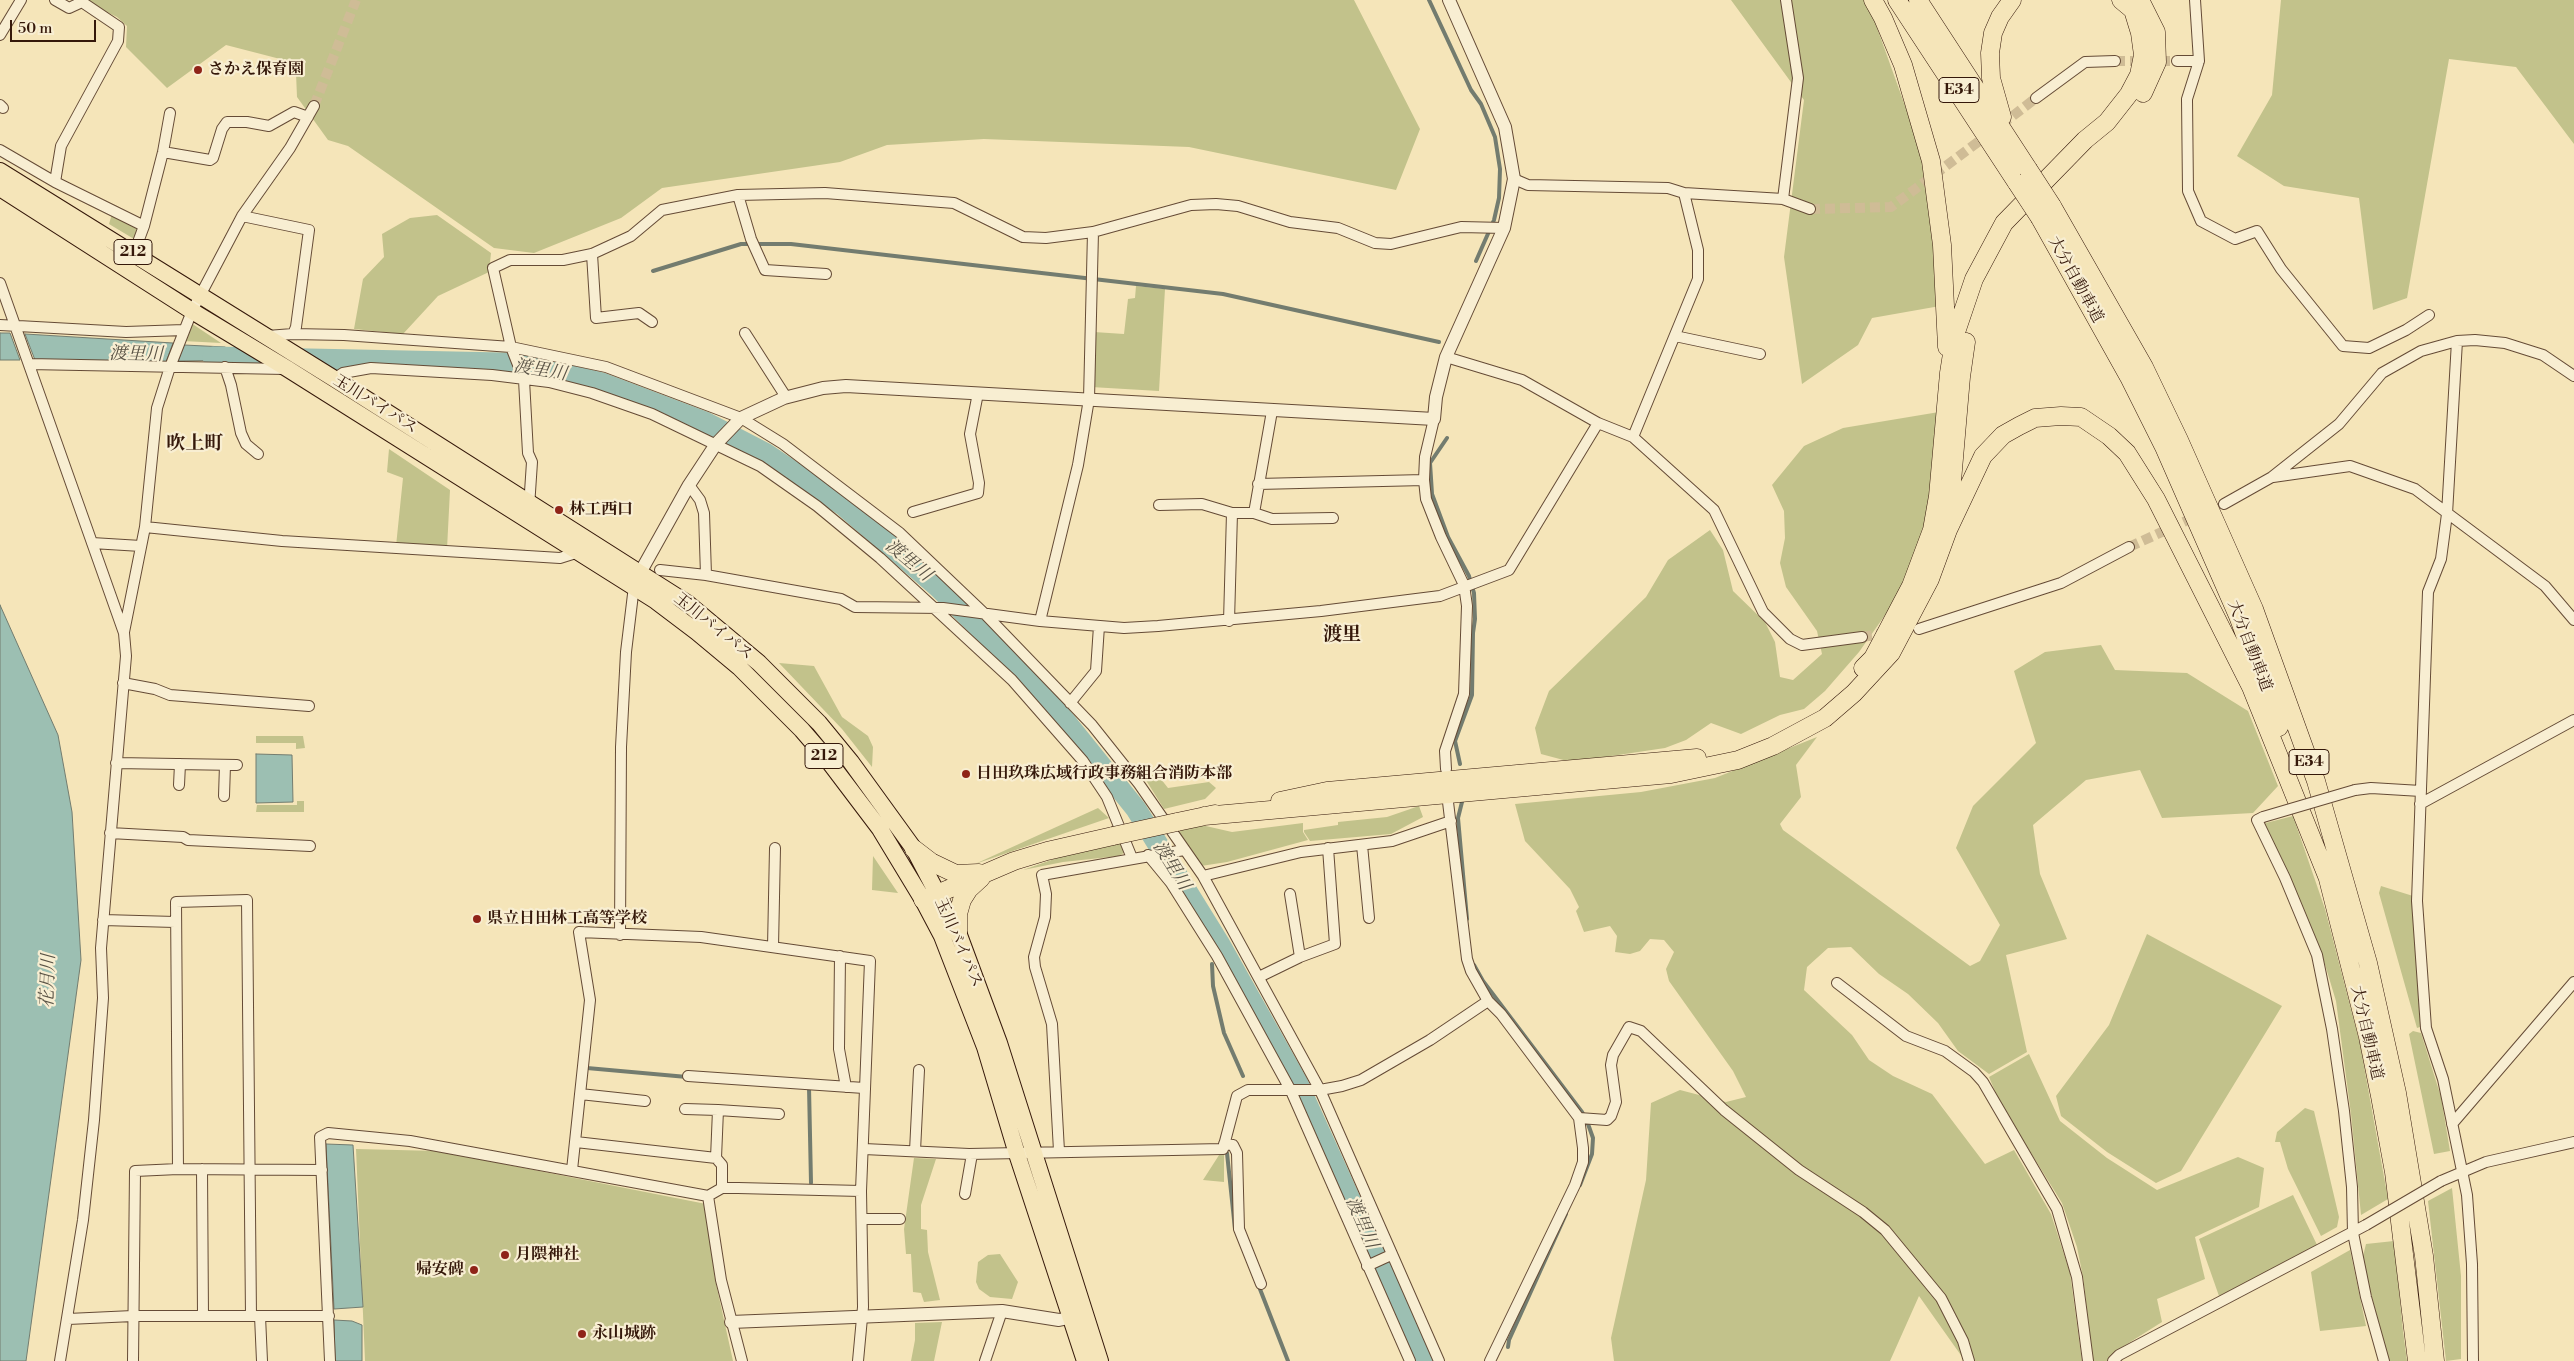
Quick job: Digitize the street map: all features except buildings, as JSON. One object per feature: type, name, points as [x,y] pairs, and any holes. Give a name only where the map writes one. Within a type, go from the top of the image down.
[{"type":"highway","points":[[1873,0],[1883,18],[1903,65],[1931,161],[1942,245],[1949,372]]},
{"type":"highway","name":"大分自動車道","points":[[1897,0],[2017,183],[2046,212],[2140,359],[2180,440],[2254,609],[2316,780],[2368,963],[2396,1084],[2417,1207],[2435,1361]]},
{"type":"highway","name":"大分自動車道","points":[[1918,0],[1968,73],[2028,169],[2046,212],[2129,377],[2203,532],[2274,713],[2331,886],[2368,1037],[2385,1124],[2403,1239],[2417,1361]]},
{"type":"highway","points":[[2009,139],[1991,78],[1990,53],[1993,33],[2000,17],[2012,0]]},
{"type":"highway","points":[[930,897],[989,872],[1048,851],[1327,791],[1698,758],[1729,751],[1807,719],[1828,703],[1873,658],[1911,586],[1932,530],[1938,496],[1949,372],[1955,335],[1965,302],[1989,249],[2004,223],[2085,140],[2107,122],[2129,94],[2139,75],[2143,55],[2140,33],[2132,10],[2121,0]]},
{"type":"highway","points":[[1948,530],[1960,377],[1968,328],[1976,299],[1997,254],[2023,215],[2069,165],[2124,118],[2142,96],[2157,62],[2156,32],[2140,0]]},
{"type":"highway","name":"玉川バイパス","points":[[0,171],[317,368],[329,385],[578,552],[637,579],[693,609],[759,663],[788,691],[851,762],[914,849],[942,936],[968,1000],[1017,1154],[1079,1316],[1100,1361]]},
{"type":"highway","name":"玉川バイパス","points":[[0,188],[192,311],[288,369],[329,385],[530,502],[637,579],[739,668],[802,730],[828,759],[958,933],[996,1034],[1035,1153],[1079,1316],[1085,1361]]},
{"type":"highway","points":[[1204,816],[1671,774],[1738,760],[1772,746],[1825,718],[1876,670],[1891,652],[1930,579],[1948,530],[1983,456],[2003,435],[2035,418],[2081,417],[2110,436],[2127,453],[2156,499],[2251,687],[2331,886]]},
{"type":"highway","points":[[914,849],[930,862],[956,874],[989,872]]},
{"type":"highway","points":[[958,933],[958,914],[962,900],[970,889],[989,872]]},
{"type":"street","points":[[0,35],[21,0]]},
{"type":"street","points":[[54,0],[69,8],[82,2],[119,27],[118,42],[61,146],[55,182]]},
{"type":"street","points":[[1446,769],[1445,752],[1464,694],[1469,584],[1441,537],[1426,499],[1424,480],[1425,457],[1434,419],[1436,397],[1446,357],[1501,227],[1514,179],[1505,127],[1449,0]]},
{"type":"street","points":[[1783,198],[1798,78],[1786,0]]},
{"type":"street","points":[[2195,0],[2199,61],[2188,99],[2188,191],[2201,221],[2235,239],[2258,231],[2281,269],[2344,346],[2368,348],[2406,330],[2429,315]]},
{"type":"street","points":[[2036,98],[2085,62],[2116,61]]},
{"type":"street","points":[[2177,61],[2199,61]]},
{"type":"street","points":[[124,633],[145,527],[157,408],[170,367],[192,311],[242,216],[290,148],[314,106]]},
{"type":"street","points":[[164,152],[210,160],[213,158],[222,129],[227,122],[247,122],[269,126],[294,112],[308,117]]},
{"type":"street","points":[[134,253],[144,226],[164,152],[170,113]]},
{"type":"street","points":[[0,150],[55,182],[144,226]]},
{"type":"street","points":[[1514,179],[1528,185],[1668,188],[1684,193],[1783,198],[1810,209]]},
{"type":"street","points":[[529,520],[532,462],[528,453],[524,380],[511,347],[493,268],[510,260],[562,260],[592,254],[631,236],[662,210],[738,195],[825,193],[954,203],[1023,237],[1046,238],[1093,232],[1191,205],[1216,204],[1238,206],[1290,222],[1338,228],[1375,243],[1391,244],[1461,227],[1501,227]]},
{"type":"street","points":[[1633,438],[1698,279],[1698,250],[1684,193]]},
{"type":"street","points":[[738,195],[753,243],[766,270],[826,274]]},
{"type":"street","points":[[242,216],[309,230],[296,326],[293,334]]},
{"type":"street","points":[[1040,621],[1078,464],[1089,399],[1093,232]]},
{"type":"street","points":[[592,254],[596,318],[639,313],[652,322]]},
{"type":"street","points":[[0,283],[124,633],[126,656],[101,948],[103,998],[94,1120],[83,1220],[60,1361]]},
{"type":"street","points":[[0,325],[17,329],[126,332],[184,330]]},
{"type":"street","points":[[745,332],[786,397]]},
{"type":"street","points":[[264,336],[293,334],[511,347],[606,367],[741,418],[783,444],[900,533],[985,614],[1092,725],[1140,784],[1202,876],[1320,1090],[1439,1361]]},
{"type":"street","points":[[1675,336],[1760,354]]},
{"type":"street","points":[[2224,504],[2272,477],[2338,424],[2382,373],[2421,351],[2457,341],[2475,340],[2505,343],[2543,355],[2574,376]]},
{"type":"street","points":[[2457,341],[2447,514],[2440,558],[2428,592],[2417,901],[2426,1028],[2443,1080],[2467,1195],[2472,1264],[2472,1361]]},
{"type":"street","points":[[1446,357],[1522,380],[1598,423],[1633,438],[1714,510],[1763,612],[1790,639],[1802,645],[1862,637]]},
{"type":"street","points":[[29,364],[288,369]]},
{"type":"street","points":[[225,367],[231,385],[241,433],[246,444],[258,454]]},
{"type":"street","points":[[329,385],[343,373],[371,368],[492,375],[549,382],[626,404],[760,466],[817,506],[939,608],[1012,680],[1082,762],[1111,804],[1132,858]]},
{"type":"street","points":[[620,935],[621,748],[626,652],[637,579],[689,486],[716,444],[741,418],[786,397],[823,388],[846,386],[1434,419]]},
{"type":"street","points":[[913,512],[978,493],[979,483],[970,434],[978,393]]},
{"type":"street","points":[[1254,514],[1272,411]]},
{"type":"street","points":[[660,570],[706,575],[841,600],[855,606],[939,608],[1040,621],[1124,628],[1229,621],[1440,596],[1509,570],[1598,423]]},
{"type":"street","points":[[2272,477],[2350,466],[2414,489],[2545,586],[2574,620]]},
{"type":"street","points":[[1258,484],[1424,480]]},
{"type":"street","points":[[689,486],[700,500],[704,513],[706,575]]},
{"type":"street","points":[[1158,505],[1202,504],[1232,513],[1254,514],[1272,519],[1333,518]]},
{"type":"street","points":[[1229,621],[1232,513]]},
{"type":"street","points":[[145,527],[282,542],[560,558],[578,552]]},
{"type":"street","points":[[92,543],[142,546]]},
{"type":"street","points":[[1919,628],[2061,583],[2129,547]]},
{"type":"street","points":[[1070,703],[1096,671],[1099,626]]},
{"type":"street","points":[[123,683],[170,694],[309,706]]},
{"type":"street","points":[[2420,804],[2574,720]]},
{"type":"street","points":[[116,763],[237,765]]},
{"type":"street","points":[[179,785],[180,764]]},
{"type":"street","points":[[224,796],[225,765]]},
{"type":"street","points":[[2384,1361],[2366,1297],[2353,1232],[2352,1187],[2344,1111],[2332,1029],[2317,955],[2285,878],[2256,820],[2355,790],[2371,788],[2421,791]]},
{"type":"street","points":[[1448,802],[1467,959],[1471,972],[1488,1001],[1501,1014],[1579,1118],[1583,1162],[1575,1185],[1490,1361]]},
{"type":"street","points":[[1202,876],[1300,852],[1392,841],[1450,821]]},
{"type":"street","points":[[110,832],[183,837],[188,840],[310,846]]},
{"type":"street","points":[[1362,844],[1369,918]]},
{"type":"street","points":[[773,947],[775,848]]},
{"type":"street","points":[[1259,977],[1300,957],[1335,944],[1328,848]]},
{"type":"street","points":[[1060,1152],[1052,1024],[1035,967],[1036,947],[1045,917],[1046,894],[1042,875],[1184,850]]},
{"type":"street","points":[[1148,855],[1171,883],[1217,956],[1291,1091],[1410,1361]]},
{"type":"street","points":[[1290,894],[1300,957]]},
{"type":"street","points":[[178,1169],[176,902],[246,900],[250,1171],[256,1316],[262,1361]]},
{"type":"street","points":[[103,920],[175,922]]},
{"type":"street","points":[[572,1170],[590,1000],[578,932],[700,938],[870,961],[861,1191],[862,1316],[858,1361]]},
{"type":"street","points":[[840,956],[839,1049],[846,1087]]},
{"type":"street","points":[[2452,1124],[2574,982]]},
{"type":"street","points":[[1837,983],[1906,1036],[1945,1051],[1974,1072],[1983,1082],[2057,1209],[2077,1276],[2088,1361]]},
{"type":"street","points":[[864,1149],[1017,1154],[1223,1149],[1236,1096],[1248,1090],[1320,1090],[1361,1080],[1430,1040],[1488,1001]]},
{"type":"street","points":[[1579,1118],[1607,1120],[1611,1116],[1616,1102],[1611,1065],[1613,1055],[1628,1027],[1641,1031],[1731,1116],[1798,1170],[1864,1212],[1885,1230],[1941,1298],[1963,1341],[1968,1361]]},
{"type":"street","points":[[915,1151],[919,1070]]},
{"type":"street","points":[[688,1076],[864,1088]]},
{"type":"street","points":[[580,1094],[645,1102]]},
{"type":"street","points":[[685,1109],[779,1114]]},
{"type":"street","points":[[716,1158],[718,1110]]},
{"type":"street","points":[[330,1361],[320,1137],[328,1133],[410,1141],[708,1196],[722,1188],[861,1191]]},
{"type":"street","points":[[576,1142],[716,1158],[722,1165],[722,1188]]},
{"type":"street","points":[[2113,1361],[2119,1354],[2353,1232],[2441,1181],[2486,1162],[2574,1142]]},
{"type":"street","points":[[1224,1144],[1233,1145],[1237,1153],[1240,1229],[1261,1284]]},
{"type":"street","points":[[965,1194],[972,1154]]},
{"type":"street","points":[[133,1361],[135,1171],[178,1169],[322,1170]]},
{"type":"street","points":[[202,1169],[203,1316]]},
{"type":"street","points":[[708,1196],[721,1280],[742,1361]]},
{"type":"street","points":[[862,1219],[900,1219]]},
{"type":"street","points":[[1367,1266],[1391,1255]]},
{"type":"street","points":[[731,1322],[1002,1311],[1059,1320],[1079,1316]]},
{"type":"street","points":[[985,1361],[1002,1311]]},
{"type":"street","points":[[68,1319],[133,1316],[329,1316]]},
{"type":"green space","points":[[82,0],[1354,0],[1420,129],[1396,190],[1189,147],[984,139],[887,145],[840,162],[662,188],[621,218],[534,253],[494,248],[348,146],[328,140],[297,97],[296,73],[288,61],[226,45],[167,88],[126,47],[127,26],[117,17]]},
{"type":"green space","points":[[1731,0],[1864,0],[1871,11],[1923,156],[1940,306],[1872,318],[1858,345],[1802,384],[1784,257],[1804,100]]},
{"type":"green space","points":[[2281,0],[2574,0],[2574,144],[2516,67],[2449,59],[2407,298],[2373,310],[2359,198],[2284,186],[2237,156],[2272,95]]},
{"type":"green space","points":[[112,214],[140,228],[134,239],[109,224]]},
{"type":"green space","points":[[437,215],[491,253],[489,272],[438,296],[403,334],[354,329],[363,279],[384,257],[382,234],[410,218]]},
{"type":"green space","points":[[1136,286],[1165,289],[1159,391],[1091,387],[1094,332],[1124,334],[1128,299],[1135,298]]},
{"type":"green space","points":[[191,323],[221,343],[183,341]]},
{"type":"green space","points":[[1939,412],[1928,528],[1907,584],[1859,652],[1825,691],[1804,709],[1780,715],[1741,734],[1711,723],[1686,740],[1665,748],[1571,762],[1541,754],[1535,728],[1549,691],[1646,597],[1668,560],[1710,530],[1723,550],[1733,591],[1765,622],[1775,642],[1780,677],[1793,680],[1822,654],[1817,631],[1786,587],[1780,563],[1785,538],[1784,511],[1772,485],[1804,446],[1843,428]]},
{"type":"green space","points":[[389,449],[450,490],[447,549],[396,546],[403,478],[387,472]]},
{"type":"green space","points":[[2101,645],[2115,670],[2187,673],[2248,711],[2278,786],[2253,813],[2162,818],[2140,770],[2086,780],[2033,825],[2040,874],[2067,939],[2006,955],[2027,1052],[1989,1074],[1958,1051],[1938,1023],[1908,994],[1879,974],[1851,947],[1828,948],[1807,967],[1804,990],[1852,1035],[1869,1060],[1893,1076],[1932,1094],[1985,1164],[2014,1150],[2051,1214],[2070,1273],[2082,1361],[1965,1361],[1919,1296],[1890,1361],[1614,1361],[1611,1338],[1646,1180],[1651,1103],[1680,1090],[1726,1102],[1746,1097],[1733,1071],[1669,981],[1666,969],[1674,952],[1664,940],[1650,939],[1640,951],[1630,954],[1615,952],[1617,936],[1610,926],[1584,932],[1576,911],[1579,907],[1570,889],[1525,841],[1515,804],[1641,792],[1715,778],[1817,737],[1796,765],[1801,797],[1780,824],[1783,830],[1970,966],[1980,961],[2000,925],[1956,848],[1973,806],[2036,743],[2014,671],[2045,652]]},
{"type":"green space","points":[[779,663],[814,666],[842,717],[868,736],[873,747],[872,767],[842,729]]},
{"type":"green space","points":[[256,736],[303,736],[305,748],[296,749],[296,743],[256,743]]},
{"type":"green space","points":[[1157,774],[1168,788],[1209,782],[1216,788],[1205,799],[1164,809],[1144,777]]},
{"type":"green space","points":[[297,801],[304,801],[304,812],[256,812],[257,805],[297,805]]},
{"type":"green space","points":[[1419,806],[1423,817],[1391,834],[1310,841],[1304,832],[1304,830],[1338,825],[1338,822],[1387,817]]},
{"type":"green space","points":[[1098,808],[1109,818],[975,864]]},
{"type":"green space","points":[[2293,816],[2325,909],[2360,1044],[2388,1199],[2361,1215],[2351,1114],[2336,1001],[2320,948],[2262,824]]},
{"type":"green space","points":[[1303,823],[1303,832],[1308,840],[1227,862],[1201,866],[1177,829],[1197,824],[1232,832]]},
{"type":"green space","points":[[1122,841],[1125,852],[1119,856],[1063,862],[1023,870],[1071,853]]},
{"type":"green space","points":[[873,856],[898,893],[872,890]]},
{"type":"green space","points":[[2381,886],[2413,896],[2423,1026],[2417,1028],[2379,893]]},
{"type":"green space","points":[[2147,934],[2282,1006],[2181,1171],[2156,1183],[2107,1152],[2061,1116],[2056,1096],[2109,1025]]},
{"type":"green space","points":[[2413,1031],[2421,1033],[2441,1097],[2450,1151],[2434,1154],[2409,1034]]},
{"type":"green space","points":[[2029,1054],[2060,1121],[2107,1158],[2157,1190],[2238,1157],[2264,1168],[2259,1207],[2195,1237],[2205,1279],[2157,1299],[2162,1322],[2116,1351],[2107,1361],[2093,1361],[2083,1277],[2077,1247],[2062,1203],[2000,1103],[1989,1077]]},
{"type":"green space","points":[[2305,1108],[2314,1111],[2339,1217],[2337,1227],[2321,1236],[2288,1169],[2280,1142],[2275,1142],[2277,1132]]},
{"type":"green space","points":[[356,1149],[438,1151],[706,1204],[715,1279],[733,1361],[365,1361]]},
{"type":"green space","points":[[1221,1152],[1224,1152],[1224,1182],[1203,1180]]},
{"type":"green space","points":[[914,1158],[936,1159],[921,1205],[921,1229],[927,1230],[928,1252],[940,1300],[924,1302],[921,1293],[913,1292],[911,1254],[906,1254],[904,1229]]},
{"type":"green space","points":[[2452,1188],[2461,1276],[2461,1359],[2446,1361],[2428,1201]]},
{"type":"green space","points":[[2293,1195],[2318,1247],[2219,1296],[2199,1239]]},
{"type":"green space","points":[[2394,1241],[2407,1361],[2389,1361],[2362,1260],[2366,1244]]},
{"type":"green space","points":[[2350,1250],[2366,1326],[2320,1331],[2311,1272]]},
{"type":"green space","points":[[1000,1254],[1018,1282],[1012,1299],[990,1297],[979,1289],[976,1282],[978,1262],[988,1255]]},
{"type":"green space","points":[[942,1322],[934,1361],[911,1361],[915,1340],[915,1323]]},
{"type":"water","points":[[0,333],[10,333],[20,360],[0,360]]},
{"type":"water","points":[[25,334],[173,343],[166,362],[35,360]]},
{"type":"water","points":[[184,345],[225,347],[246,360],[178,361]]},
{"type":"water","name":"花月川","points":[[0,605],[58,735],[72,812],[81,960],[26,1361],[0,1361]]},
{"type":"water","points":[[256,754],[292,755],[293,802],[256,803]]},
{"type":"water","points":[[326,1144],[353,1145],[363,1307],[334,1309]]},
{"type":"water","points":[[334,1320],[352,1321],[362,1325],[362,1361],[335,1361]]},
{"type":"waterway","points":[[1429,0],[1471,90],[1481,104],[1495,137],[1500,169],[1499,198],[1494,220],[1476,261]]},
{"type":"waterway","points":[[653,271],[741,244],[791,244],[1223,294],[1439,342]]},
{"type":"waterway","name":"渡里川","points":[[213,357],[503,363],[529,366],[602,383],[705,422],[765,453],[844,506],[938,587],[1033,681],[1136,809],[1219,943],[1298,1084],[1423,1361]]},
{"type":"waterway","points":[[1447,438],[1430,463],[1432,494],[1448,537],[1469,576],[1474,593],[1475,619],[1472,695],[1455,741],[1460,764]]},
{"type":"waterway","points":[[1462,802],[1458,818],[1467,919]]},
{"type":"waterway","points":[[1212,964],[1213,986],[1224,1033],[1243,1076]]},
{"type":"waterway","points":[[1474,965],[1483,981],[1582,1112],[1588,1124],[1593,1138],[1592,1154],[1580,1185]]},
{"type":"waterway","points":[[587,1068],[687,1077]]},
{"type":"waterway","points":[[809,1087],[811,1183]]},
{"type":"waterway","points":[[1227,1153],[1235,1229]]},
{"type":"waterway","points":[[1508,1347],[1509,1340],[1566,1214]]},
{"type":"waterway","points":[[1258,1284],[1288,1361]]},
{"type":"tunnel","points":[[314,106],[356,0]]},
{"type":"tunnel","points":[[2115,61],[2177,61]]},
{"type":"tunnel","points":[[2001,125],[2036,98]]},
{"type":"tunnel","points":[[1810,209],[1891,207],[1990,133]]},
{"type":"tunnel","points":[[2129,547],[2199,515]]},
{"type":"tunnel","points":[[1862,637],[1889,633]]},
{"type":"place","name":"さかえ保育園","points":[[198,70]]},
{"type":"place","name":"林工西口","points":[[559,510]]},
{"type":"place","name":"日田玖珠広域行政事務組合消防本部","points":[[966,774]]},
{"type":"place","name":"県立日田林工高等学校","points":[[477,919]]},
{"type":"place","name":"月隈神社","points":[[505,1255]]},
{"type":"place","name":"帰安碑","points":[[474,1270]]},
{"type":"place","name":"永山城跡","points":[[582,1334]]},
{"type":"district","name":"吹上町","points":[[195,444]]},
{"type":"district","name":"渡里","points":[[1342,635]]}]
